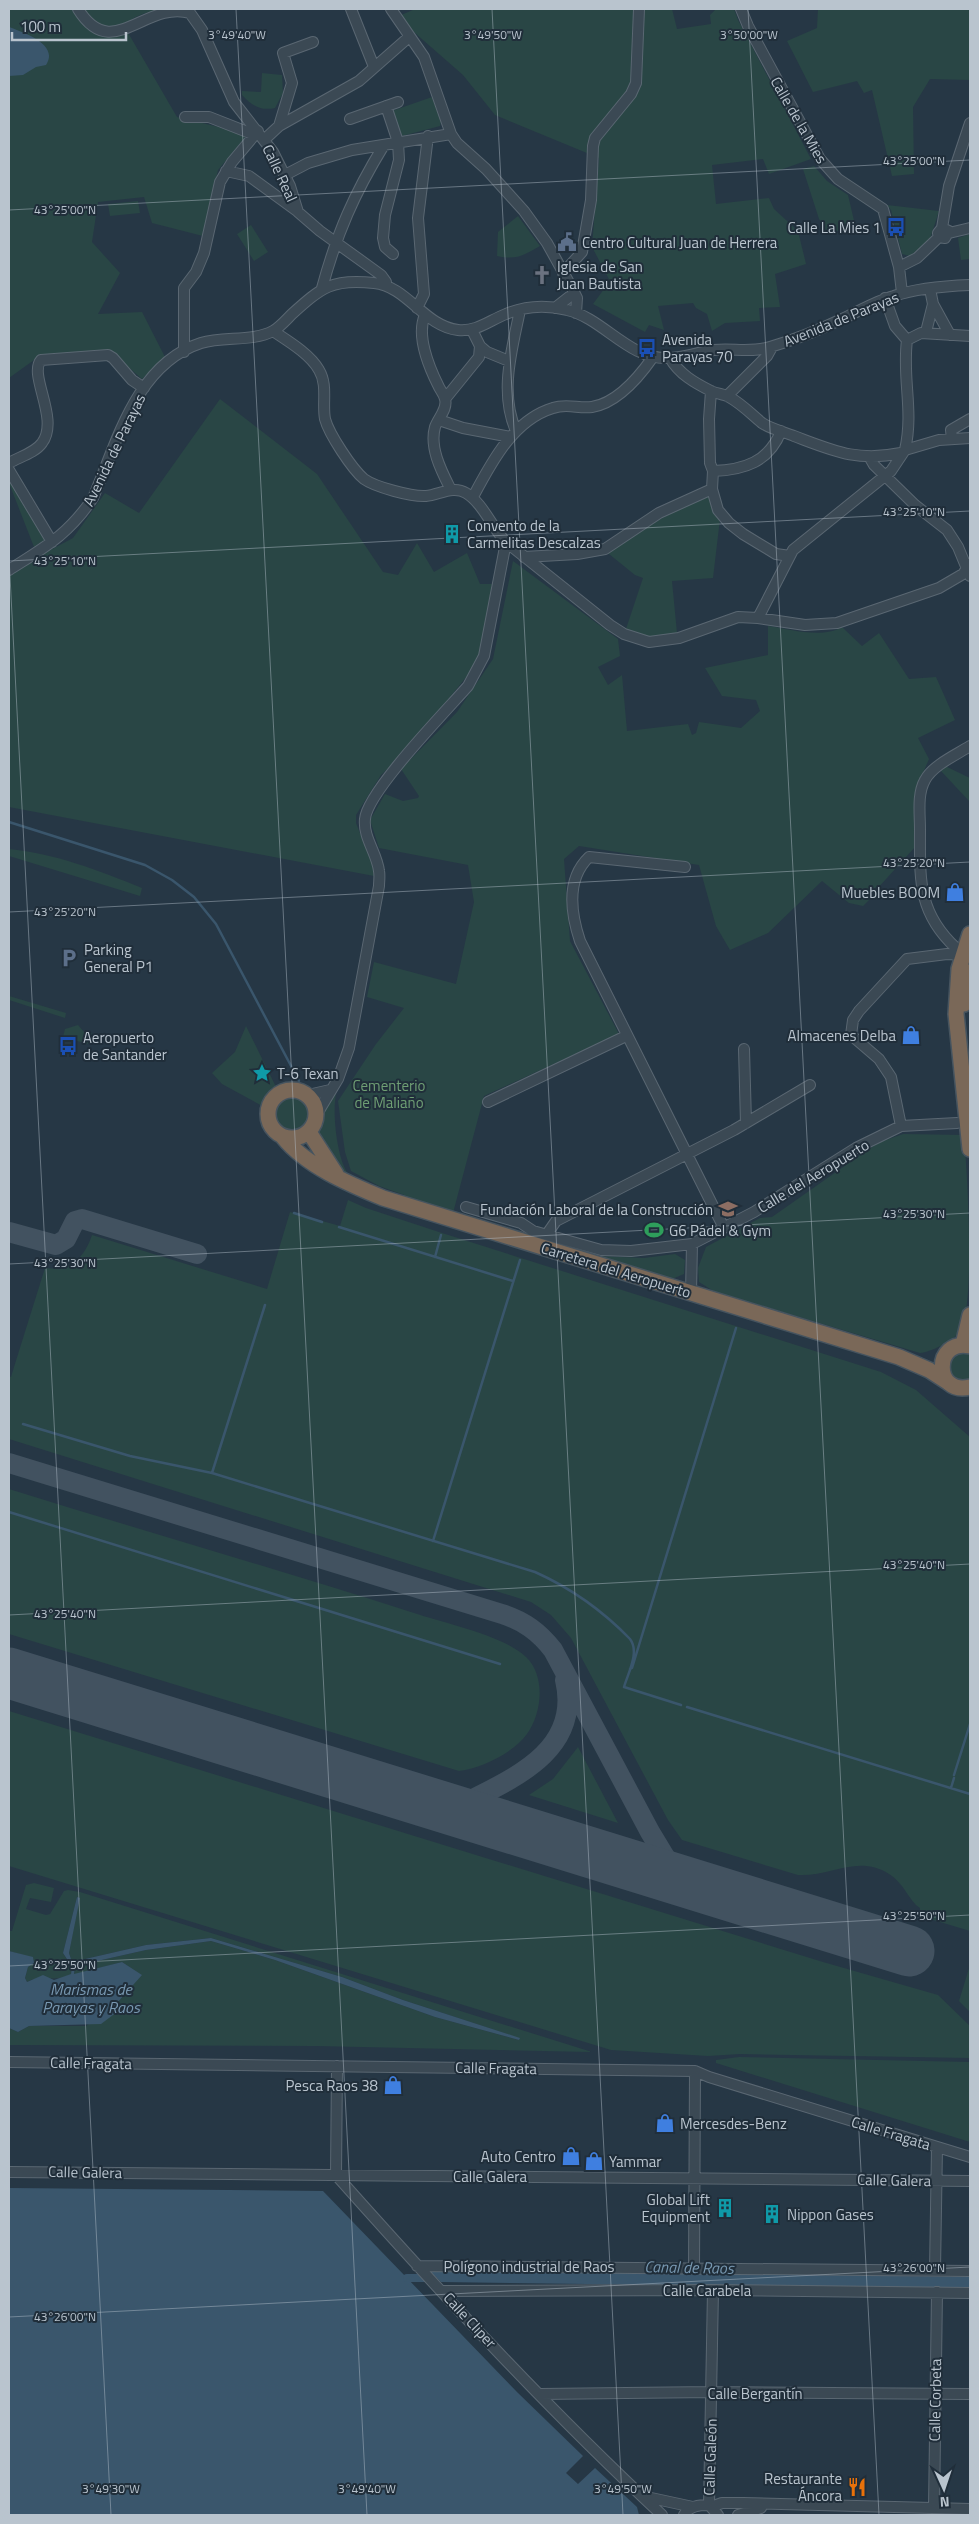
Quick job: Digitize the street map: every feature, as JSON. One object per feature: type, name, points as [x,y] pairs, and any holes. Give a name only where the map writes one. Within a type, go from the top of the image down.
[{"type":"highway","points":[[970,932],[960,955],[956,1014],[970,1149]]},
{"type":"highway","points":[[970,972],[966,1025],[970,1088]]},
{"type":"highway","points":[[960,1055],[962,1014],[967,994]]},
{"type":"highway","points":[[294,1089],[308,1095],[313,1100],[317,1114],[313,1127],[309,1132],[297,1138],[283,1137],[273,1129],[269,1123],[268,1116],[270,1103],[274,1097],[286,1090],[294,1089]]},
{"type":"highway","points":[[309,1132],[336,1175]]},
{"type":"highway","name":"Carretera del Aeropuerto","points":[[283,1137],[290,1146],[309,1161],[383,1198],[899,1357],[929,1370],[958,1388],[969,1389]]},
{"type":"highway","points":[[967,1346],[970,1315]]},
{"type":"highway","name":"Carretera del Aeropuerto","points":[[899,1357],[926,1359],[967,1346]]},
{"type":"highway","points":[[948,1351],[943,1359],[942,1368],[944,1376],[950,1384]]},
{"type":"street","points":[[78,9],[88,23],[95,28],[115,32],[123,30],[140,19],[176,11],[191,11]]},
{"type":"street","points":[[351,9],[374,67]]},
{"type":"street","points":[[390,9],[424,57],[451,134],[457,143],[486,169],[524,211],[547,243],[577,298],[574,312]]},
{"type":"street","points":[[574,312],[565,277],[582,252],[591,200],[593,146],[596,138],[631,94],[636,82],[640,9]]},
{"type":"street","name":"Calle de la Mies","points":[[741,9],[748,26],[820,159],[838,179],[883,209],[899,266],[902,293]]},
{"type":"street","name":"Calle Real","points":[[191,11],[202,30],[234,102],[259,135],[285,175],[298,212],[381,276],[386,285]]},
{"type":"street","points":[[184,352],[184,288],[196,272],[204,253],[220,182],[226,171],[259,135],[279,126],[358,81],[409,36]]},
{"type":"street","points":[[279,126],[292,83],[283,53],[313,42]]},
{"type":"street","points":[[350,119],[398,102]]},
{"type":"street","points":[[386,106],[398,142],[398,168],[388,201],[384,231],[385,247],[393,254]]},
{"type":"street","points":[[185,117],[209,117],[259,135]]},
{"type":"street","points":[[943,233],[949,186],[970,123]]},
{"type":"street","points":[[285,175],[324,158],[352,150],[428,136],[451,134]]},
{"type":"street","points":[[428,136],[418,218],[424,294],[421,311],[424,347],[435,380],[445,399],[445,408],[434,432],[434,447],[451,490]]},
{"type":"street","points":[[322,288],[335,242],[348,210],[358,188],[384,145]]},
{"type":"street","points":[[226,171],[250,176],[298,212]]},
{"type":"street","points":[[899,266],[917,258],[943,233],[970,228]]},
{"type":"street","points":[[509,361],[487,352],[480,346],[472,330],[448,328],[386,285],[361,281],[344,282],[322,288],[273,331],[307,356],[318,369],[324,388],[328,427],[343,451],[365,479],[418,496],[434,495],[451,490],[464,491],[473,497],[492,527],[524,558],[610,625],[637,639],[649,642],[679,638],[738,617],[806,625],[837,623],[939,588],[969,569],[947,530],[915,505],[884,475],[870,458]]},
{"type":"street","name":"Avenida de Parayas","points":[[472,330],[505,314],[520,310],[539,307],[555,308],[574,312],[642,353],[653,357],[670,358],[712,350],[752,350],[772,347],[826,327],[885,298],[902,293],[970,285]]},
{"type":"street","points":[[930,289],[933,304],[950,334]]},
{"type":"street","points":[[555,308],[569,297]]},
{"type":"street","points":[[758,618],[793,550],[894,467],[903,452],[910,428],[905,354],[907,340],[895,326],[885,298]]},
{"type":"street","points":[[926,332],[926,323],[933,304]]},
{"type":"street","points":[[514,434],[508,398],[509,361],[520,310]]},
{"type":"street","name":"Avenida de Parayas","points":[[9,570],[52,542],[74,524],[93,498],[128,413],[144,388],[167,362],[203,342],[273,331]]},
{"type":"street","points":[[907,340],[926,332],[970,336]]},
{"type":"street","points":[[445,399],[476,361],[480,346]]},
{"type":"street","points":[[727,396],[756,368],[772,347]]},
{"type":"street","points":[[9,463],[39,447],[46,434],[47,409],[37,368],[41,360],[108,355],[113,358],[132,380],[144,388]]},
{"type":"street","points":[[473,497],[491,464],[514,434],[529,421],[551,408],[570,405],[592,407],[612,399],[639,376],[653,357]]},
{"type":"street","points":[[670,358],[680,371],[711,391],[727,396],[752,412],[763,423],[842,454],[870,458],[903,452],[939,440],[970,438]]},
{"type":"street","points":[[711,391],[708,430],[710,463],[713,470],[712,489],[718,510],[734,528],[776,554],[790,556]]},
{"type":"street","points":[[952,439],[952,430],[970,419]]},
{"type":"street","points":[[439,420],[470,430],[514,434]]},
{"type":"street","points":[[713,470],[726,470],[760,461],[774,446],[781,431]]},
{"type":"street","points":[[9,470],[52,542]]},
{"type":"street","points":[[524,558],[577,554],[605,548],[659,513],[712,489]]},
{"type":"street","points":[[317,1114],[338,1079],[349,1048],[379,886],[380,870],[364,822],[366,811],[394,770],[468,686],[477,670],[488,637],[506,542]]},
{"type":"street","points":[[901,1126],[891,1077],[879,1059],[851,1035],[853,1020],[907,959],[960,955],[936,926],[923,899],[919,871],[920,799],[924,782],[929,775],[970,746]]},
{"type":"street","points":[[685,868],[595,856],[589,857],[579,869],[572,895],[575,927],[580,942],[626,1036],[724,1228]]},
{"type":"street","points":[[950,942],[970,932]]},
{"type":"street","points":[[488,1102],[626,1036]]},
{"type":"street","points":[[744,1049],[746,1123]]},
{"type":"street","points":[[547,1234],[556,1221],[746,1123],[810,1085]]},
{"type":"street","points":[[308,1095],[330,1090]]},
{"type":"street","name":"Calle del Aeropuerto","points":[[692,1244],[788,1192],[856,1148],[901,1126],[957,1123]]},
{"type":"street","points":[[466,1207],[521,1222],[528,1229],[601,1250],[631,1251],[692,1244],[691,1293]]},
{"type":"street","name":"Calle Fragata","points":[[9,2062],[695,2071],[970,2157]]},
{"type":"street","points":[[336,2175],[337,2066]]},
{"type":"street","points":[[694,2268],[695,2071]]},
{"type":"street","points":[[935,2270],[936,2147]]},
{"type":"street","name":"Calle Galera","points":[[9,2172],[970,2181]]},
{"type":"street","name":"Calle Cliper","points":[[336,2175],[417,2266],[540,2394],[662,2515]]},
{"type":"street","name":"Polígono industrial de Raos","points":[[417,2266],[970,2271]]},
{"type":"street","name":"Calle Carabela","points":[[441,2289],[970,2293]]},
{"type":"street","name":"Calle Galeón","points":[[713,2290],[713,2509]]},
{"type":"street","name":"Calle Corbeta","points":[[934,2508],[934,2394],[937,2292]]},
{"type":"street","name":"Calle Bergantín","points":[[540,2394],[712,2392],[970,2394]]},
{"type":"street","points":[[641,2496],[713,2509],[722,2503],[771,2506],[970,2509]]},
{"type":"street","points":[[684,2515],[693,2506]]},
{"type":"street","points":[[738,2515],[771,2506]]},
{"type":"green space","points":[[9,9],[73,9],[84,24],[96,33],[109,35],[127,31],[177,117],[248,134],[218,170],[203,236],[152,223],[144,197],[98,202],[92,242],[120,273],[98,314],[142,312],[165,357],[142,379],[113,354],[41,355],[9,378]]},
{"type":"green space","points":[[83,9],[166,9],[145,13],[124,24],[112,27],[96,22]]},
{"type":"green space","points":[[415,9],[633,9],[633,33],[642,33],[642,9],[672,9],[677,29],[711,24],[710,15],[716,9],[734,9],[811,159],[769,174],[763,159],[712,165],[716,204],[769,198],[774,209],[798,231],[806,264],[775,274],[780,307],[759,308],[760,321],[725,323],[712,331],[707,314],[696,308],[693,303],[658,306],[664,330],[649,325],[645,332],[593,304],[610,281],[592,247],[599,158],[495,115],[463,75],[407,26],[399,16]]},
{"type":"green space","points":[[818,9],[970,9],[970,80],[930,79],[913,107],[914,174],[892,176],[872,90],[864,93],[857,81],[813,92],[787,41],[817,28]]},
{"type":"green space","points":[[262,73],[282,75],[283,93],[275,108],[265,109],[257,107],[242,95],[242,91],[261,92]]},
{"type":"green space","points":[[432,97],[441,121],[440,126],[402,136],[392,111]]},
{"type":"green space","points":[[814,166],[827,181],[848,195],[856,229],[827,232],[819,219],[803,169]]},
{"type":"green space","points":[[138,201],[140,213],[110,216],[108,204]]},
{"type":"green space","points":[[887,205],[939,211],[930,239],[910,256],[902,254],[891,210]]},
{"type":"green space","points":[[518,216],[540,246],[519,256],[509,258],[497,256],[498,232]]},
{"type":"green space","points":[[251,225],[268,252],[254,261],[237,234]]},
{"type":"green space","points":[[970,234],[970,259],[961,260],[958,238]]},
{"type":"green space","points":[[220,399],[317,474],[383,572],[398,575],[417,543],[434,572],[467,553],[480,584],[492,584],[480,654],[471,671],[409,748],[381,775],[356,815],[356,823],[373,866],[374,876],[9,807],[9,572],[73,538],[105,493],[139,513]]},
{"type":"green space","points":[[9,478],[46,539],[34,547],[9,483]]},
{"type":"green space","points":[[708,493],[720,519],[713,578],[672,581],[677,633],[651,637],[638,635],[626,629],[643,578],[635,575],[604,550]]},
{"type":"green space","name":"Cementerio de Maliaño","points":[[513,561],[618,639],[620,656],[598,667],[608,685],[622,675],[627,731],[688,724],[692,735],[696,733],[699,722],[741,728],[760,711],[756,700],[722,696],[705,668],[768,655],[768,626],[815,633],[834,631],[842,627],[862,646],[879,633],[909,679],[936,677],[955,720],[918,738],[929,759],[920,780],[916,846],[877,889],[876,887],[870,893],[872,897],[863,906],[849,903],[822,881],[768,933],[730,950],[716,926],[699,865],[579,846],[564,859],[570,941],[619,1034],[484,1096],[453,1213],[405,1198],[404,1195],[379,1186],[351,1171],[345,1152],[338,1101],[376,1044],[404,1008],[367,997],[374,962],[456,984],[474,902],[468,865],[379,848],[370,820],[385,794],[403,801],[418,798],[419,796],[401,769],[457,712],[493,659]]},
{"type":"green space","points":[[945,766],[970,778],[969,801],[941,771]]},
{"type":"green space","points":[[9,849],[43,854],[93,869],[142,888],[140,896],[9,856]]},
{"type":"green space","points":[[9,996],[66,1013],[65,1018],[9,1000]]},
{"type":"green space","points":[[78,1025],[84,1032],[92,1033],[88,1044],[63,1037],[65,1029]]},
{"type":"green space","points":[[246,1026],[277,1089],[268,1098],[264,1107],[222,1084],[212,1073],[235,1052]]},
{"type":"green space","points":[[337,1090],[335,1099],[336,1134],[341,1158],[349,1175],[335,1164],[315,1133],[322,1118],[321,1108]]},
{"type":"green space","points":[[292,1097],[299,1098],[304,1102],[308,1107],[308,1121],[304,1126],[299,1130],[292,1131],[285,1130],[280,1126],[276,1121],[275,1114],[276,1107],[280,1102],[285,1098]]},
{"type":"green space","points":[[903,1134],[964,1135],[969,1236],[968,1295],[965,1317],[960,1331],[953,1339],[936,1348],[920,1353],[715,1292],[699,1282],[698,1268],[706,1247],[760,1218],[772,1217],[880,1142]]},
{"type":"green space","points":[[348,1200],[366,1208],[442,1233],[881,1372],[916,1390],[970,1437],[970,1931],[920,1916],[920,1908],[899,1882],[878,1868],[855,1866],[810,1875],[798,1875],[682,1840],[668,1820],[571,1638],[551,1615],[531,1602],[9,1439],[9,1376],[11,1377],[45,1268],[62,1267],[75,1262],[85,1251],[92,1235],[267,1289],[290,1212],[340,1226]]},
{"type":"green space","points":[[675,1254],[685,1260],[684,1274],[672,1279],[599,1256],[644,1258]]},
{"type":"green space","points":[[961,1352],[970,1353],[970,1381],[960,1381],[951,1374],[950,1361]]},
{"type":"green space","points":[[9,1489],[489,1636],[516,1649],[532,1665],[537,1674],[540,1695],[536,1716],[527,1734],[514,1747],[487,1763],[459,1771],[9,1634]]},
{"type":"green space","points":[[9,1711],[823,1962],[938,1995],[970,2026],[970,2058],[740,2054],[708,2056],[611,2050],[9,1866]]},
{"type":"green space","points":[[578,1747],[618,1823],[529,1795],[553,1779]]},
{"type":"green space","points":[[34,1883],[54,1888],[51,1902],[30,1898],[26,1909],[46,1915],[50,1914],[64,1891],[80,1892],[592,2052],[316,2046],[9,2045],[9,2028],[18,2032],[29,2026],[86,2026],[117,2003],[141,1975],[122,1962],[74,1975],[75,1966],[146,1950],[211,1941],[275,1960],[435,2017],[519,2040],[519,2038],[403,2000],[342,1977],[211,1938],[146,1945],[72,1962],[69,1953],[79,1898],[77,1897],[63,1953],[72,1968],[71,1974],[66,1977],[38,1979],[27,1982],[25,1978],[28,1967],[34,1963],[33,1958],[9,1951],[9,1931],[12,1931],[26,1885]]},
{"type":"green space","points":[[970,1965],[970,2012],[959,2001]]},
{"type":"green space","points":[[739,2057],[970,2062],[970,2142],[716,2063],[716,2060]]},
{"type":"water","points":[[9,27],[38,40],[44,45],[48,51],[49,58],[46,65],[36,67],[23,75],[9,76]]},
{"type":"water","name":"Marismas de Parayas y Raos","points":[[77,1897],[80,1898],[69,1953],[72,1962],[146,1945],[211,1938],[342,1977],[403,2000],[520,2038],[519,2040],[435,2017],[275,1960],[211,1941],[146,1950],[75,1966],[74,1974],[122,1962],[142,1975],[117,2003],[117,2012],[101,2024],[29,2026],[18,2032],[9,2028],[9,1951],[33,1957],[34,1963],[28,1967],[25,1978],[27,1982],[43,1975],[54,1980],[71,1974],[72,1967],[63,1953]]},
{"type":"water","points":[[9,2188],[323,2191],[517,2392],[583,2456],[566,2473],[578,2484],[595,2468],[637,2507],[639,2515],[9,2515]]},
{"type":"water","name":"Canal de Raos","points":[[429,2270],[970,2277],[970,2289],[441,2282]]},
{"type":"waterway","points":[[9,822],[145,865],[172,880],[194,897],[216,924],[299,1081]]},
{"type":"waterway","points":[[294,1213],[322,1222]]},
{"type":"waterway","points":[[339,1227],[513,1281]]},
{"type":"waterway","points":[[435,1257],[441,1235]]},
{"type":"waterway","points":[[433,1541],[520,1260]]},
{"type":"waterway","points":[[212,1473],[265,1305]]},
{"type":"waterway","points":[[630,1669],[632,1668],[736,1328]]},
{"type":"waterway","points":[[23,1424],[130,1456],[212,1473],[535,1572],[586,1601],[630,1639],[633,1644],[634,1656],[624,1687],[681,1705]]},
{"type":"waterway","points":[[9,1512],[500,1664]]},
{"type":"waterway","points":[[687,1707],[970,1794]]},
{"type":"waterway","points":[[954,1775],[970,1724]]},
{"type":"waterway","points":[[951,1788],[954,1778]]},
{"type":"waterway","name":"Canal de Raos","points":[[407,2278],[431,2278]]},
{"type":"taxiway","points":[[9,1232],[56,1245],[66,1239],[75,1221],[82,1219],[197,1254]]},
{"type":"taxiway","points":[[9,1463],[502,1614],[524,1624],[537,1633],[553,1650],[650,1832],[679,1880]]},
{"type":"taxiway","points":[[451,1810],[515,1776],[535,1763],[551,1747],[562,1728],[567,1706],[565,1680]]},
{"type":"runway","points":[[9,1673],[909,1951]]},
{"type":"place","name":"Calle La Mies 1","points":[[896,227]]},
{"type":"place","name":"Centro Cultural Juan de Herrera","points":[[567,242]]},
{"type":"place","name":"Iglesia de San Juan Bautista","points":[[542,275]]},
{"type":"place","name":"Avenida Parayas 70","points":[[647,348]]},
{"type":"place","name":"Convento de la Carmelitas Descalzas","points":[[452,534]]},
{"type":"place","name":"Muebles BOOM","points":[[955,892]]},
{"type":"place","name":"Parking General P1","points":[[69,958]]},
{"type":"place","name":"Almacenes Delba","points":[[911,1035]]},
{"type":"place","name":"Aeropuerto de Santander","points":[[68,1046]]},
{"type":"place","name":"T-6 Texan","points":[[262,1073]]},
{"type":"place","name":"Fundación Laboral de la Construcción","points":[[728,1209]]},
{"type":"place","name":"G6 Pádel & Gym","points":[[654,1230]]},
{"type":"place","name":"Pesca Raos 38","points":[[393,2085]]},
{"type":"place","name":"Mercesdes-Benz","points":[[665,2123]]},
{"type":"place","name":"Auto Centro","points":[[571,2156]]},
{"type":"place","name":"Yammar","points":[[594,2161]]},
{"type":"place","name":"Global Lift Equipment","points":[[725,2208]]},
{"type":"place","name":"Nippon Gases","points":[[772,2214]]},
{"type":"place","name":"Restaurante Áncora","points":[[857,2487]]}]
